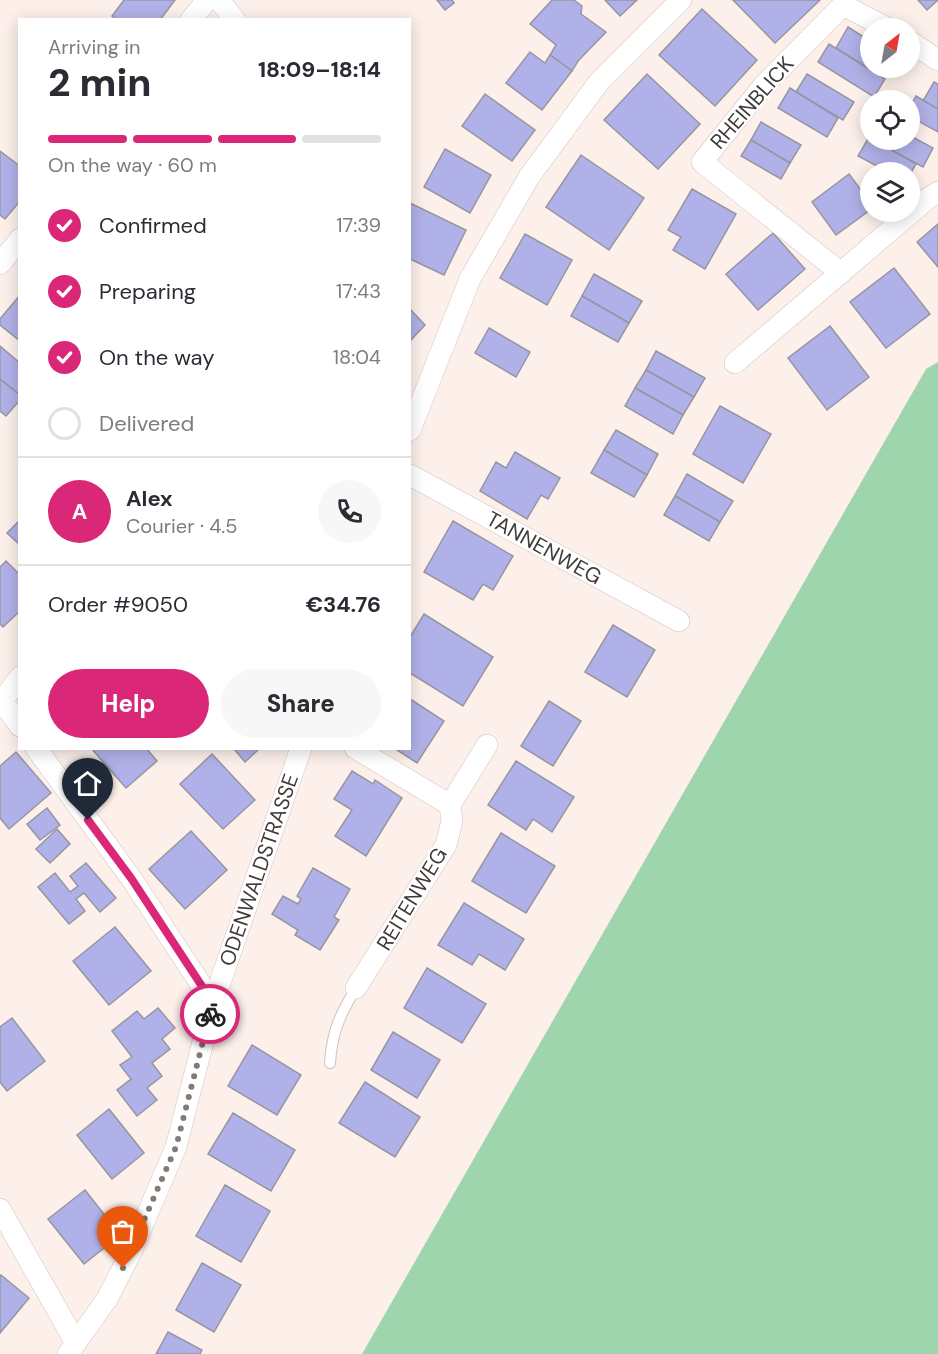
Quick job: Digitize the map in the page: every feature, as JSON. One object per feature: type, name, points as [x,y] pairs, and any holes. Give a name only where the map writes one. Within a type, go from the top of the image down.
[{"type":"street","points":[[192,18],[207,0]]},
{"type":"street","points":[[219,0],[233,18]]},
{"type":"street","points":[[411,427],[470,279],[529,177],[599,82],[681,0]]},
{"type":"street","name":"RHEINBLICK","points":[[841,273],[702,162],[764,85],[843,5],[868,18]]},
{"type":"street","points":[[920,48],[938,60]]},
{"type":"street","points":[[735,363],[938,192]]},
{"type":"street","points":[[0,264],[18,242]]},
{"type":"street","name":"TANNENWEG","points":[[411,476],[679,621]]},
{"type":"street","points":[[18,680],[1,703],[18,724]]},
{"type":"street","name":"REITENWEG","points":[[356,988],[446,845],[452,821],[450,805],[486,745]]},
{"type":"street","points":[[37,750],[131,878],[213,1003]]},
{"type":"street","name":"ODENWALDSTRASSE","points":[[72,1348],[112,1290],[131,1252],[176,1147],[213,1003],[300,750]]},
{"type":"street","points":[[358,750],[450,805]]},
{"type":"street","points":[[0,1209],[72,1348]]},
{"type":"lane","points":[[330,1063],[332,1038],[339,1016],[356,988]]},
{"type":"green space","points":[[938,362],[938,1354],[362,1354],[926,369]]},
{"type":"building","points":[[124,0],[175,0],[162,18],[114,18],[112,16]]},
{"type":"building","points":[[437,0],[452,0],[454,3],[445,10]]},
{"type":"building","points":[[552,0],[574,0],[582,6],[581,14],[606,32],[578,61],[572,71],[550,55],[556,45],[530,24]]},
{"type":"building","points":[[605,0],[637,0],[620,16]]},
{"type":"building","points":[[733,0],[820,0],[775,43]]},
{"type":"building","points":[[918,0],[938,0],[927,10]]},
{"type":"building","points":[[702,9],[757,60],[715,106],[659,55]]},
{"type":"building","points":[[848,27],[860,35],[860,63],[836,48]]},
{"type":"building","points":[[829,44],[860,63],[860,78],[885,79],[878,90],[863,90],[818,62]]},
{"type":"building","points":[[530,52],[545,63],[550,55],[572,71],[542,110],[506,83]]},
{"type":"building","points":[[647,74],[700,124],[658,169],[604,120]]},
{"type":"building","points":[[807,74],[854,102],[843,120],[796,92]]},
{"type":"building","points":[[934,82],[938,84],[938,109],[923,101]]},
{"type":"building","points":[[790,88],[838,118],[827,137],[778,108]]},
{"type":"building","points":[[485,94],[535,130],[512,161],[462,126]]},
{"type":"building","points":[[920,98],[938,109],[938,132],[920,122]]},
{"type":"building","points":[[761,122],[801,145],[790,163],[751,140]]},
{"type":"building","points":[[751,140],[790,163],[781,179],[741,156]]},
{"type":"building","points":[[920,141],[933,148],[923,167],[920,162],[914,162],[891,150],[920,150]]},
{"type":"building","points":[[445,149],[491,175],[470,213],[424,187]]},
{"type":"building","points":[[861,150],[892,150],[913,162],[869,162],[858,156]]},
{"type":"building","points":[[0,151],[18,164],[18,203],[5,219],[0,215]]},
{"type":"building","points":[[581,155],[644,198],[609,250],[546,207]]},
{"type":"building","points":[[849,174],[860,189],[860,217],[836,235],[812,202]]},
{"type":"building","points":[[692,189],[736,214],[705,269],[673,250],[681,237],[668,230]]},
{"type":"building","points":[[411,203],[466,230],[444,275],[411,259]]},
{"type":"building","points":[[938,224],[938,267],[917,242]]},
{"type":"building","points":[[773,233],[805,269],[758,310],[726,274]]},
{"type":"building","points":[[525,234],[572,260],[547,305],[500,278]]},
{"type":"building","points":[[894,268],[930,314],[886,348],[850,302]]},
{"type":"building","points":[[594,274],[642,301],[629,323],[582,296]]},
{"type":"building","points":[[582,296],[629,323],[618,342],[571,316]]},
{"type":"building","points":[[18,297],[18,339],[0,325],[0,319]]},
{"type":"building","points":[[411,310],[425,325],[411,340]]},
{"type":"building","points":[[830,326],[869,377],[827,410],[788,358]]},
{"type":"building","points":[[489,328],[530,352],[516,377],[475,353]]},
{"type":"building","points":[[0,346],[18,361],[18,393],[0,379]]},
{"type":"building","points":[[656,351],[705,378],[694,397],[646,370]]},
{"type":"building","points":[[646,370],[694,397],[683,415],[635,388]]},
{"type":"building","points":[[0,379],[18,393],[18,402],[6,416],[0,411]]},
{"type":"building","points":[[635,388],[683,415],[673,434],[625,406]]},
{"type":"building","points":[[720,406],[771,434],[743,483],[693,454]]},
{"type":"building","points":[[616,430],[658,454],[647,475],[604,450]]},
{"type":"building","points":[[604,450],[647,475],[634,497],[591,473]]},
{"type":"building","points":[[515,452],[560,478],[548,499],[541,495],[527,519],[480,491],[496,462],[506,468]]},
{"type":"building","points":[[687,474],[733,501],[720,522],[675,496]]},
{"type":"building","points":[[675,496],[720,522],[709,541],[664,515]]},
{"type":"building","points":[[453,521],[513,556],[493,590],[483,584],[473,600],[424,572]]},
{"type":"building","points":[[18,522],[18,543],[7,533]]},
{"type":"building","points":[[6,561],[18,573],[18,613],[3,627],[0,624],[0,567]]},
{"type":"building","points":[[424,614],[493,657],[463,706],[411,674],[411,635]]},
{"type":"building","points":[[613,625],[655,650],[627,697],[585,672]]},
{"type":"building","points":[[411,700],[444,721],[417,763],[397,750],[411,750]]},
{"type":"building","points":[[549,701],[581,721],[553,766],[521,746]]},
{"type":"building","points":[[93,750],[148,750],[157,761],[126,788]]},
{"type":"building","points":[[235,750],[258,750],[245,762]]},
{"type":"building","points":[[16,752],[51,793],[9,829],[0,818],[0,766]]},
{"type":"building","points":[[212,754],[255,800],[223,829],[180,784]]},
{"type":"building","points":[[516,761],[574,797],[552,832],[533,819],[526,830],[488,805]]},
{"type":"building","points":[[352,771],[373,784],[375,780],[402,798],[366,856],[335,836],[352,810],[334,799]]},
{"type":"building","points":[[47,808],[60,825],[40,840],[27,824]]},
{"type":"building","points":[[57,829],[70,844],[50,863],[36,849]]},
{"type":"building","points":[[191,831],[227,870],[185,909],[149,869]]},
{"type":"building","points":[[501,833],[555,866],[526,913],[472,881]]},
{"type":"building","points":[[86,863],[116,898],[100,912],[84,893],[76,899],[85,911],[69,924],[38,887],[55,873],[70,892],[78,886],[70,876]]},
{"type":"building","points":[[313,868],[350,889],[334,917],[339,920],[320,950],[295,935],[298,930],[272,914],[283,896],[298,904],[301,899],[297,896]]},
{"type":"building","points":[[464,903],[524,939],[505,970],[479,954],[472,965],[438,945]]},
{"type":"building","points":[[115,927],[151,971],[109,1005],[73,961]]},
{"type":"building","points":[[427,968],[486,1004],[462,1043],[404,1008]]},
{"type":"building","points":[[158,1008],[175,1028],[162,1039],[170,1049],[152,1063],[162,1076],[147,1088],[157,1100],[137,1116],[117,1090],[131,1079],[120,1065],[132,1057],[112,1031],[137,1011],[144,1019]]},
{"type":"building","points":[[12,1018],[45,1061],[7,1091],[0,1082],[0,1027]]},
{"type":"building","points":[[393,1032],[440,1060],[417,1098],[371,1070]]},
{"type":"building","points":[[252,1045],[301,1075],[277,1115],[228,1086]]},
{"type":"building","points":[[365,1082],[420,1117],[395,1157],[339,1123]]},
{"type":"building","points":[[109,1109],[144,1153],[112,1179],[77,1135]]},
{"type":"building","points":[[233,1113],[295,1150],[271,1191],[208,1154]]},
{"type":"building","points":[[225,1185],[270,1211],[241,1262],[196,1236]]},
{"type":"building","points":[[85,1190],[111,1223],[103,1229],[113,1241],[84,1264],[48,1219]]},
{"type":"building","points":[[202,1263],[241,1285],[214,1332],[176,1310]]},
{"type":"building","points":[[1,1275],[29,1298],[0,1333],[0,1277]]},
{"type":"building","points":[[168,1332],[202,1350],[200,1354],[156,1354]]},
{"type":"way so far","points":[[123,1268],[176,1147],[210,1014]]},
{"type":"route","points":[[88,820],[131,878],[213,1003],[210,1014]]}]
